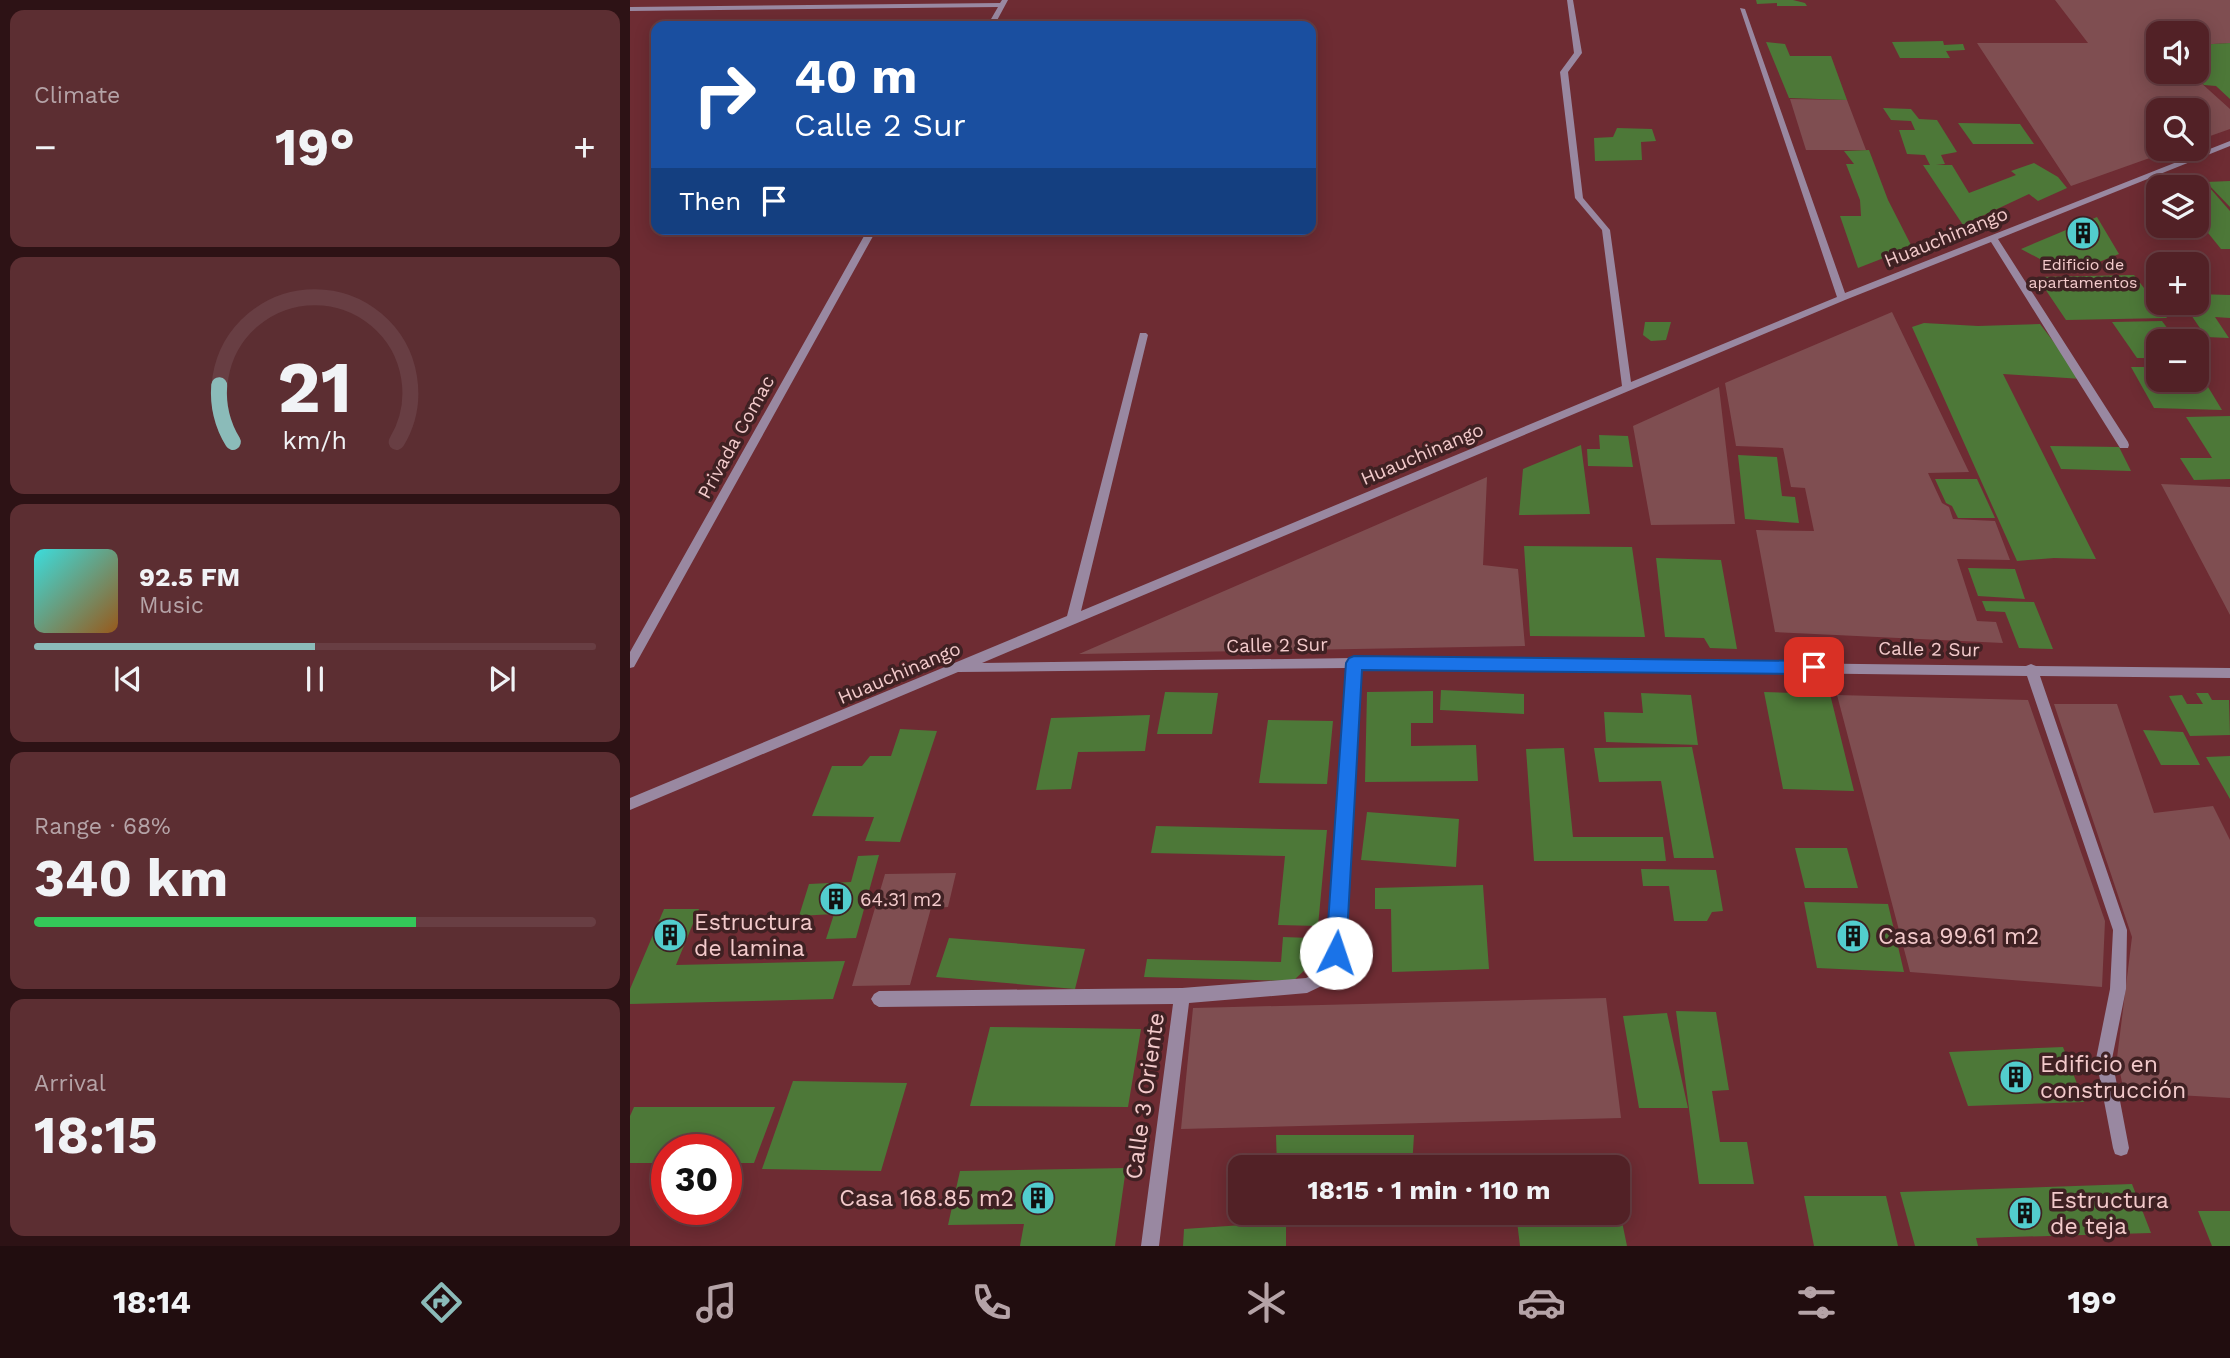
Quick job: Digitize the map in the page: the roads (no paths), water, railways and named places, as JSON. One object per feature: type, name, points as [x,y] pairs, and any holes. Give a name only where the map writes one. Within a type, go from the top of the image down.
[{"type":"street","points":[[1570,0],[1578,53],[1564,72],[1579,198],[1606,230],[1627,388]]},
{"type":"street","points":[[630,9],[1004,2],[994,21]]},
{"type":"street","points":[[1742,9],[1842,298]]},
{"type":"street","name":"Huauchinango","points":[[630,804],[1842,298],[2230,143]]},
{"type":"street","name":"Privada Comac","points":[[630,663],[870,235]]},
{"type":"street","points":[[1992,237],[2124,445]]},
{"type":"street","points":[[1073,618],[1143,335]]},
{"type":"street","name":"Calle 2 Sur","points":[[955,668],[1354,663],[2230,673]]},
{"type":"street","name":"Calle 3 Oriente","points":[[1150,1246],[1182,996],[1307,985],[1327,976],[1336,953],[1354,663]]},
{"type":"street","points":[[2031,669],[2120,930],[2118,989],[2104,1059],[2121,1148]]},
{"type":"street","points":[[879,999],[1182,996]]},
{"type":"place","name":"Edificio de apartamentos","points":[[2083,233]]},
{"type":"place","name":"64.31 m2","points":[[836,899]]},
{"type":"place","name":"Estructura de lamina","points":[[670,935]]},
{"type":"place","name":"Casa 99.61 m2","points":[[1853,936]]},
{"type":"place","name":"Edificio en construcción","points":[[2016,1077]]},
{"type":"place","name":"Casa 168.85 m2","points":[[1038,1198]]},
{"type":"place","name":"Estructura de teja","points":[[2025,1213]]}]
